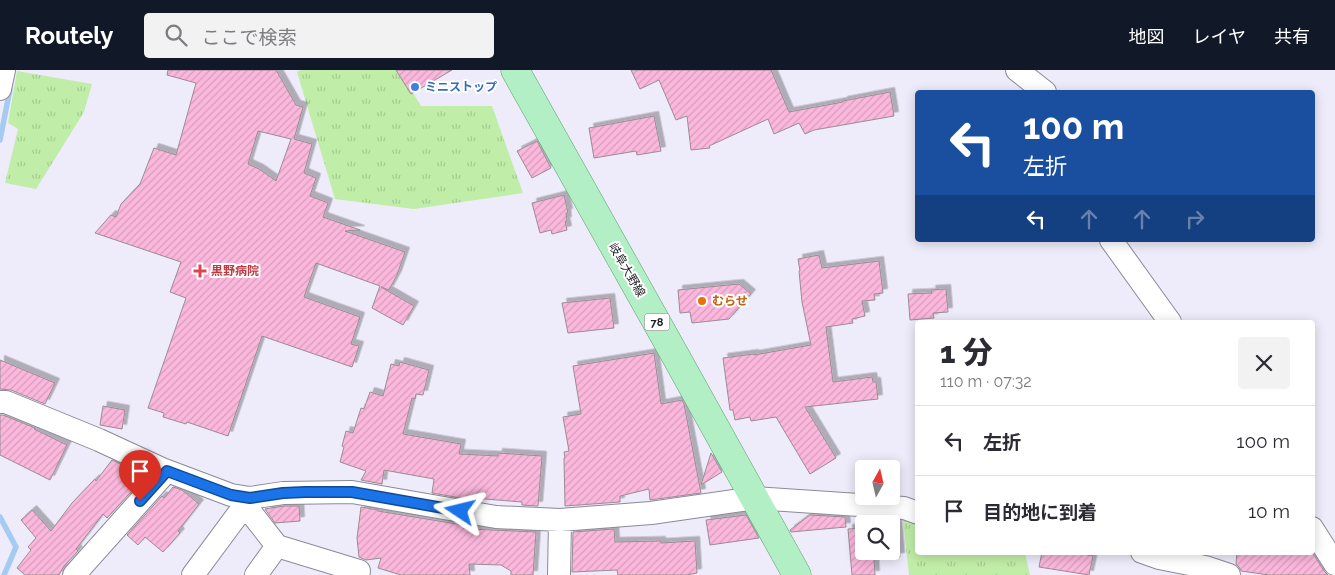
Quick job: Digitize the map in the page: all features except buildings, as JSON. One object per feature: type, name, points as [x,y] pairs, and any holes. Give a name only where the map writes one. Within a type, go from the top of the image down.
[{"type":"main road","name":"岐阜大野線","points":[[515,70],[797,575]]},
{"type":"street","points":[[0,89],[4,70]]},
{"type":"street","points":[[1017,70],[1042,90]]},
{"type":"street","points":[[1112,242],[1169,320]]},
{"type":"street","points":[[0,402],[6,402],[99,440],[167,471],[248,501],[283,493],[352,492],[496,517],[560,520],[651,513],[755,498],[904,508],[915,512]]},
{"type":"street","points":[[74,575],[167,471]]},
{"type":"street","points":[[248,501],[277,546],[358,571],[356,575]]},
{"type":"street","points":[[193,575],[248,501]]},
{"type":"street","points":[[559,575],[560,520]]},
{"type":"street","points":[[1315,533],[1335,564]]},
{"type":"street","points":[[256,575],[277,546]]},
{"type":"street","points":[[1150,555],[1205,567],[1228,575]]},
{"type":"green space","points":[[300,70],[399,70],[421,106],[492,106],[523,193],[414,209],[335,199],[297,72]]},
{"type":"green space","points":[[17,71],[92,84],[84,112],[36,189],[5,183],[18,129],[8,123]]},
{"type":"green space","points":[[903,520],[915,523],[915,555],[1025,555],[1030,575],[909,575]]},
{"type":"waterway","points":[[0,140],[10,89]]},
{"type":"waterway","points":[[0,517],[16,547],[4,575]]},
{"type":"place","name":"ミニストップ","points":[[415,87]]},
{"type":"place","name":"黒野病院","points":[[200,271]]},
{"type":"place","name":"むらせ","points":[[702,301]]},
{"type":"route","points":[[140,501],[167,471],[231,495],[250,498],[283,493],[352,492],[460,511]]}]
